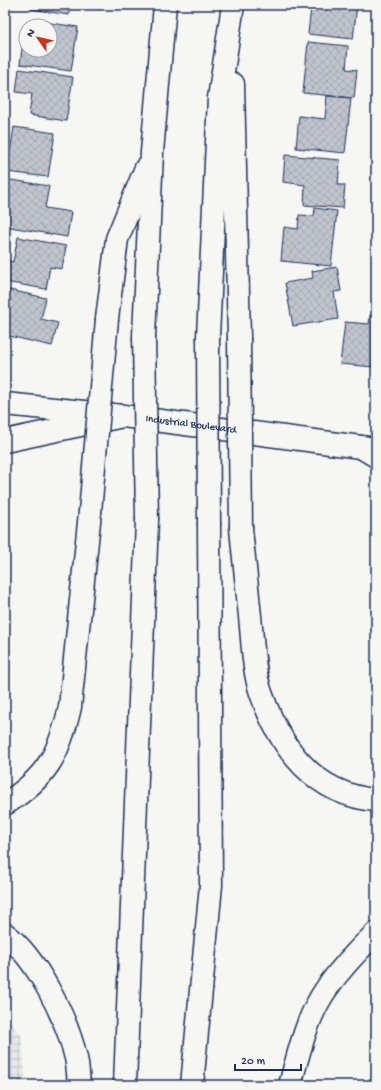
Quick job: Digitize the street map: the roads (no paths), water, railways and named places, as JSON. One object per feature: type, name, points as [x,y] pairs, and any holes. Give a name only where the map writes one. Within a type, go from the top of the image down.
[{"type":"main road","points":[[125,1085],[147,520],[144,337],[152,152],[165,5]]},
{"type":"main road","points":[[192,1085],[211,885],[208,337],[219,98],[232,9]]},
{"type":"main road","points":[[232,9],[239,338],[241,528],[255,667],[261,693],[273,720],[289,750],[300,764],[322,783],[361,799],[376,800]]},
{"type":"main road","points":[[5,804],[28,788],[45,771],[56,754],[64,735],[70,707],[90,512],[106,319],[117,239],[152,152]]},
{"type":"main road","name":"Industrial Boulevard","points":[[5,404],[123,416],[371,451]]},
{"type":"main road","points":[[5,441],[123,416]]},
{"type":"main road","points":[[290,1085],[312,1016],[326,988],[356,953],[376,933]]},
{"type":"main road","points":[[5,934],[12,939],[31,962],[46,984],[60,1011],[76,1058],[79,1085]]}]
